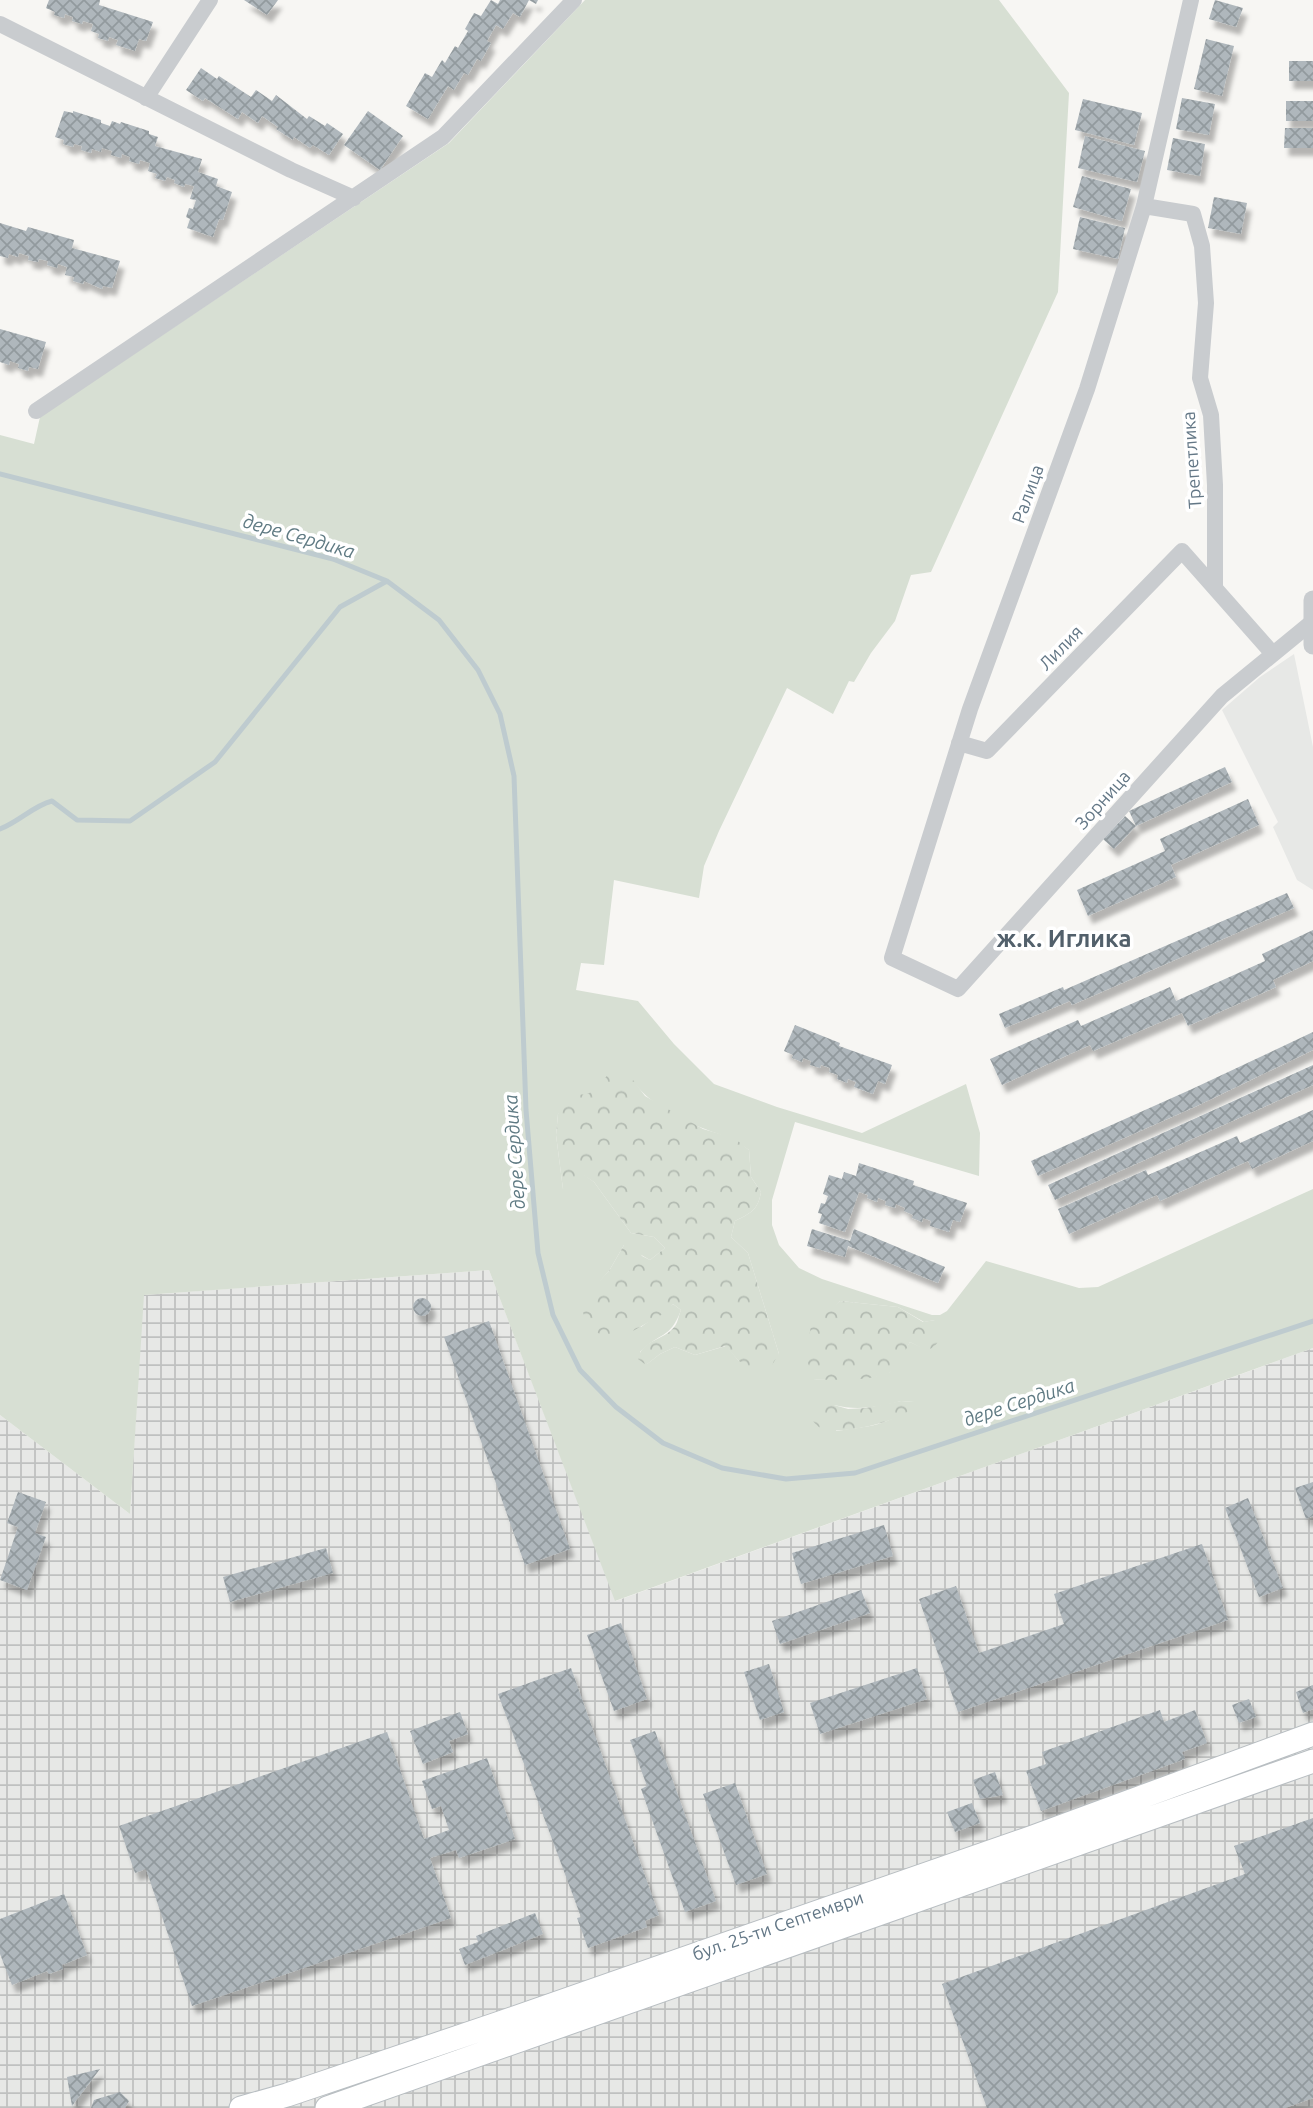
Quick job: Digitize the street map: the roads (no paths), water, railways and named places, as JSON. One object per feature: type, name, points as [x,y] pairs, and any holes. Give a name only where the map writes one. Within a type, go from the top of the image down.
[{"type":"main road","name":"бул. 25-ти Септември","points":[[240,2108],[289,2102],[1030,1838],[1313,1734]]},
{"type":"main road","name":"бул. 25-ти Септември","points":[[327,2108],[1313,1761]]},
{"type":"street","points":[[146,98],[210,0]]},
{"type":"street","points":[[36,411],[443,137],[574,0]]},
{"type":"street","name":"Ралица","points":[[926,975],[892,958],[959,743],[1087,389],[1144,206],[1191,0]]},
{"type":"street","points":[[0,24],[291,170],[354,198]]},
{"type":"street","name":"Трепетлика","points":[[1144,206],[1194,214],[1202,246],[1206,303],[1200,378],[1211,415],[1215,588]]},
{"type":"street","name":"Лилия","points":[[959,743],[987,751],[1182,551],[1215,588]]},
{"type":"street","points":[[1215,588],[1273,654]]},
{"type":"street","points":[[1313,600],[1313,645]]},
{"type":"street","name":"Зорница","points":[[926,975],[958,989],[1222,696],[1311,623]]},
{"type":"waterway","name":"дере Сердика","points":[[0,474],[333,559],[387,581],[439,620],[478,670],[500,714],[514,776],[526,1110],[538,1253],[553,1315],[580,1370],[616,1407],[663,1443],[722,1468],[786,1479],[855,1473],[1313,1321]]},
{"type":"waterway","points":[[0,829],[52,801],[77,820],[130,821],[215,762],[340,607],[387,581]]},
{"type":"district","name":"ж.к. Иглика","points":[[1064,939]]}]
